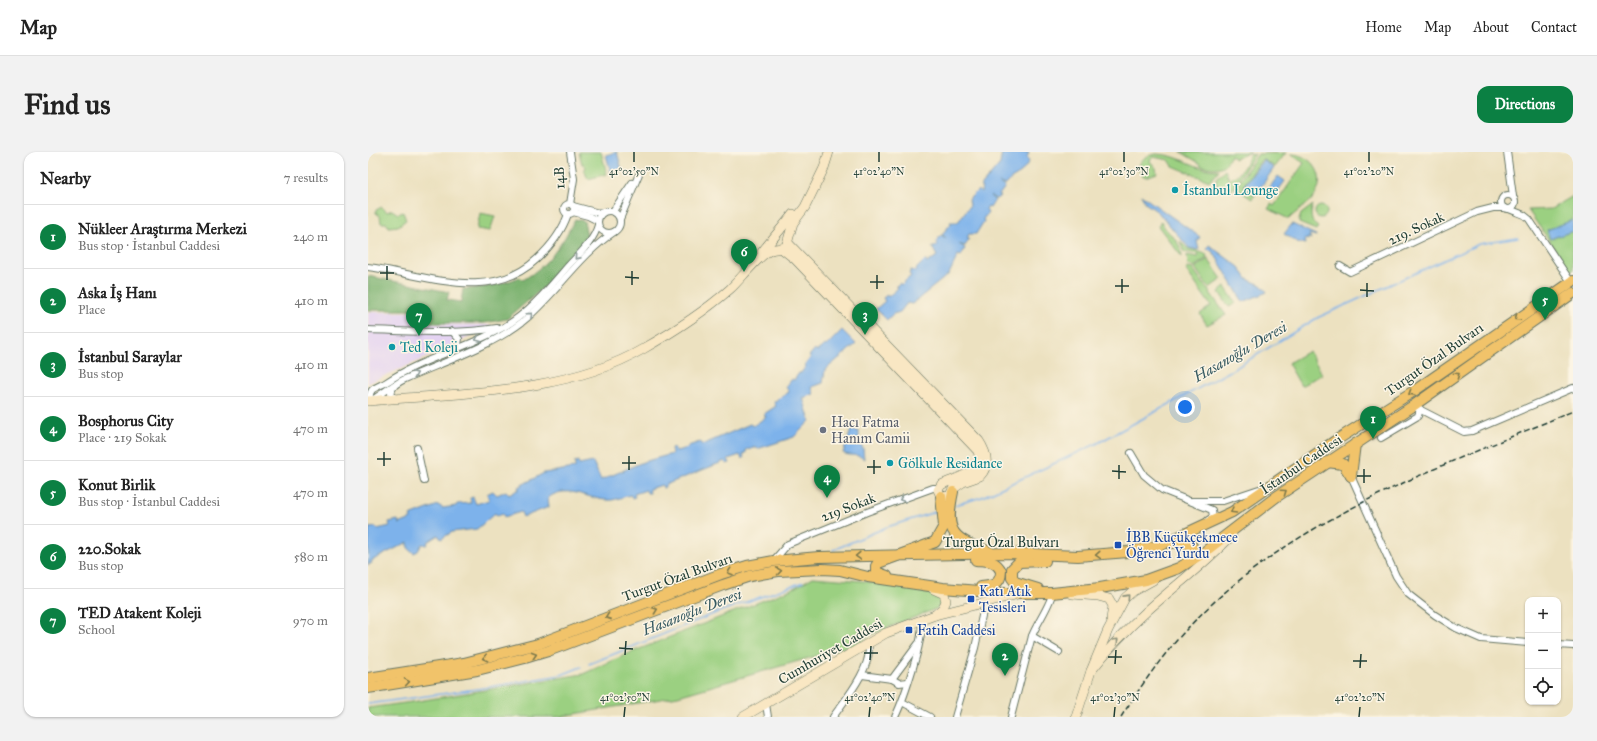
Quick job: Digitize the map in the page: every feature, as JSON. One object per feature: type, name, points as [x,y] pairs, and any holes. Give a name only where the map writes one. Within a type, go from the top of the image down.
[{"type":"main road","name":"Turgut Özal Bulvarı","points":[[368,678],[464,663],[530,646],[721,574],[747,566],[774,561],[897,555],[996,554],[1078,556],[1128,552],[1161,545],[1232,512],[1335,441],[1417,389],[1572,281]]},
{"type":"main road","name":"İstanbul Caddesi","points":[[1242,524],[1276,497],[1355,444],[1417,408],[1573,293]]},
{"type":"main road","points":[[1351,476],[1355,444]]},
{"type":"main road","points":[[1328,462],[1343,464],[1351,476]]},
{"type":"main road","points":[[951,488],[950,504],[954,533],[957,538],[967,544],[996,554]]},
{"type":"main road","points":[[920,584],[876,572],[875,569],[878,563],[897,555],[929,545],[939,536],[945,522],[940,492]]},
{"type":"main road","name":"Turgut Özal Bulvarı","points":[[368,688],[477,670],[525,658],[548,651],[750,576],[795,570],[822,569],[840,570],[868,577],[942,588],[1020,593],[1052,593],[1100,588],[1146,580],[1179,568],[1203,553],[1242,524]]},
{"type":"main road","points":[[1161,545],[1183,542],[1192,546],[1193,556],[1179,568]]},
{"type":"main road","points":[[917,555],[945,559],[991,562],[996,564],[1001,571],[1000,580],[993,586],[942,588]]},
{"type":"main road","points":[[1052,593],[1014,582],[1012,578],[1012,569],[1015,565],[1023,561],[1051,561],[1078,556]]},
{"type":"street","name":"14B","points":[[368,267],[467,284],[500,280],[525,269],[547,250],[560,231],[571,209],[574,179],[570,152]]},
{"type":"street","points":[[740,279],[776,237],[804,196],[825,152]]},
{"type":"street","points":[[371,395],[398,398],[484,391],[542,384],[590,372],[642,350],[695,317],[740,279],[768,251],[784,245],[793,223],[805,207],[829,152]]},
{"type":"street","points":[[1507,152],[1514,199],[1513,208],[1507,209],[1501,205],[1510,180]]},
{"type":"street","points":[[371,395],[508,332],[526,319],[550,297],[595,246],[619,227],[620,219],[639,174],[613,210],[598,213],[571,209]]},
{"type":"street","points":[[1493,208],[1509,194],[1572,281]]},
{"type":"street","name":"219. Sokak","points":[[1340,266],[1350,272],[1477,212],[1493,208],[1507,209],[1524,215]]},
{"type":"street","points":[[571,209],[588,216],[598,223],[606,233],[614,232]]},
{"type":"street","points":[[613,210],[620,219]]},
{"type":"street","points":[[371,395],[400,373],[504,327],[522,314],[544,293],[589,243],[596,232],[603,212]]},
{"type":"street","points":[[776,237],[775,244],[784,245],[795,259],[975,446],[980,456],[978,466],[951,488],[949,497],[940,492],[941,485],[951,488]]},
{"type":"street","points":[[368,330],[452,331],[483,330],[504,327]]},
{"type":"street","points":[[452,331],[459,339],[456,349]]},
{"type":"street","points":[[394,385],[391,394],[398,398]]},
{"type":"street","points":[[1417,408],[1464,432],[1472,431],[1573,388]]},
{"type":"street","points":[[1381,438],[1418,416],[1417,408]]},
{"type":"street","points":[[417,448],[424,481]]},
{"type":"street","points":[[1131,453],[1137,466],[1152,483],[1171,495],[1210,508],[1213,513],[1210,519],[1186,534]]},
{"type":"street","points":[[1351,476],[1396,576],[1408,594],[1435,615],[1456,628],[1482,639],[1525,643]]},
{"type":"street","points":[[1183,499],[1209,502],[1223,501],[1270,486]]},
{"type":"street","name":"219 Sokak","points":[[774,561],[788,544],[867,512],[933,488],[940,492]]},
{"type":"street","points":[[1091,671],[1124,633],[1198,568],[1242,524]]},
{"type":"street","points":[[1076,717],[1091,671],[1108,630],[1125,598],[1133,591],[1161,574]]},
{"type":"street","points":[[920,584],[940,591],[946,597],[945,605],[935,615]]},
{"type":"street","name":"Cumhuriyet Caddesi","points":[[743,717],[886,633],[920,619],[1020,593]]},
{"type":"street","points":[[1011,717],[1032,636],[1036,625],[1051,599],[1052,593],[1098,596],[1109,599],[1113,611],[1108,630]]},
{"type":"street","points":[[955,717],[975,648],[985,602]]},
{"type":"street","points":[[895,717],[902,702],[920,641],[922,627],[920,619]]},
{"type":"street","points":[[1032,636],[1059,652]]},
{"type":"street","points":[[892,679],[920,641]]},
{"type":"street","points":[[833,717],[862,675],[869,650],[868,644]]},
{"type":"street","points":[[1561,645],[1573,646]]},
{"type":"street","points":[[862,675],[892,679],[899,683],[908,682]]},
{"type":"street","points":[[902,702],[930,717]]},
{"type":"street","points":[[766,704],[768,717]]},
{"type":"shaded area","points":[[368,312],[412,312],[414,324],[492,325],[448,348],[368,383]]},
{"type":"green space","points":[[579,152],[601,152],[607,174],[588,179],[584,170],[586,168],[584,164],[582,164]]},
{"type":"green space","points":[[1181,152],[1251,152],[1234,159],[1231,155],[1226,164],[1213,168],[1200,165],[1201,164]]},
{"type":"green space","points":[[1286,153],[1275,167],[1262,159],[1243,186],[1255,195],[1252,199],[1235,188],[1258,154]]},
{"type":"green space","points":[[1156,154],[1174,157],[1202,168],[1219,170],[1209,181],[1173,166],[1169,160],[1153,157],[1150,161],[1156,168],[1157,173],[1146,177],[1142,175],[1138,168],[1141,162],[1144,158]]},
{"type":"green space","points":[[1255,154],[1231,191],[1216,185],[1216,178],[1225,170],[1229,179],[1233,178],[1242,170],[1250,155]]},
{"type":"green space","points":[[1290,154],[1306,158],[1312,163],[1319,175],[1319,183],[1318,190],[1308,204],[1289,219],[1268,209],[1271,204],[1274,206],[1304,163]]},
{"type":"green space","points":[[1573,196],[1573,220],[1547,230],[1550,239],[1573,231],[1573,270],[1570,271],[1528,210],[1551,209]]},
{"type":"green space","points":[[1313,205],[1311,218],[1313,223],[1318,227],[1316,230],[1299,223],[1301,214]]},
{"type":"green space","points":[[1321,206],[1325,208],[1327,212],[1325,216],[1321,218],[1317,216],[1315,212],[1317,208]]},
{"type":"green space","points":[[382,207],[387,212],[392,210],[398,214],[403,212],[406,220],[398,226],[389,227],[386,223],[381,223],[380,216],[376,213],[376,210]]},
{"type":"green space","points":[[480,213],[495,216],[490,231],[477,229]]},
{"type":"green space","points":[[575,219],[584,221],[588,240],[572,260],[507,319],[484,323],[415,323],[415,310],[368,310],[368,276],[449,292],[447,300],[461,302],[463,289],[492,286],[520,277],[523,280],[540,268],[554,254]]},
{"type":"green space","points":[[1161,221],[1167,231],[1179,244],[1182,257],[1158,226]]},
{"type":"green space","points":[[1180,241],[1187,248],[1206,254],[1207,258],[1194,267],[1188,265],[1187,255],[1198,257],[1199,254],[1184,252]]},
{"type":"green space","points":[[1208,259],[1222,279],[1209,288],[1195,268]]},
{"type":"green space","points":[[1188,268],[1193,269],[1226,315],[1207,325],[1200,314],[1211,306],[1186,270]]},
{"type":"green space","points":[[1225,287],[1236,303],[1229,307],[1219,292]]},
{"type":"green space","points":[[1309,351],[1322,374],[1301,386],[1288,363]]},
{"type":"green space","points":[[813,577],[863,581],[934,592],[944,600],[938,608],[872,634],[857,644],[678,696],[557,717],[368,717],[368,708],[583,674],[632,652],[792,589]]},
{"type":"water","points":[[617,152],[622,170],[611,173],[606,155]]},
{"type":"water","points":[[1002,152],[1029,152],[1027,158],[1029,162],[1021,173],[1011,179],[1006,185],[999,183],[1005,187],[999,195],[1001,196],[996,199],[990,196],[995,200],[990,208],[988,207],[986,210],[988,213],[983,219],[984,221],[976,234],[969,234],[967,238],[969,239],[965,246],[959,244],[965,248],[961,256],[958,255],[949,274],[912,304],[907,303],[900,312],[893,314],[887,320],[876,309],[885,301],[883,298],[887,295],[888,297],[898,288],[896,286],[900,283],[901,285],[911,276],[909,274],[911,270],[916,271],[925,260],[927,263],[937,256],[932,247],[935,247],[937,244],[936,242],[941,235],[946,238],[942,234],[951,224],[950,222],[958,222],[970,205],[969,199],[978,190],[981,193],[982,185],[1000,164]]},
{"type":"water","points":[[1263,160],[1274,168],[1256,194],[1244,186]]},
{"type":"water","points":[[1278,176],[1285,181],[1274,196],[1267,191]]},
{"type":"water","points":[[1141,195],[1200,237],[1197,241],[1199,250],[1189,248],[1158,212],[1145,203]]},
{"type":"water","points":[[1573,220],[1573,231],[1550,239],[1547,230]]},
{"type":"water","points":[[1292,224],[1316,236],[1309,234],[1311,239],[1308,237],[1308,240],[1305,239],[1306,244],[1297,242],[1284,234]]},
{"type":"water","points":[[1209,245],[1239,267],[1247,279],[1261,285],[1267,292],[1243,302],[1214,253],[1207,248]]},
{"type":"water","points":[[842,330],[856,344],[825,370],[823,383],[812,387],[814,394],[803,398],[810,421],[794,437],[757,449],[756,447],[746,450],[746,453],[743,455],[744,458],[742,459],[740,455],[728,459],[730,463],[726,464],[725,461],[665,485],[665,488],[663,488],[662,485],[649,489],[650,493],[647,493],[646,490],[634,494],[635,497],[632,498],[631,495],[612,500],[604,500],[572,492],[556,494],[548,498],[549,507],[523,517],[521,512],[504,517],[503,514],[497,516],[495,513],[477,529],[452,532],[441,539],[438,535],[427,542],[428,544],[422,544],[418,551],[414,553],[408,548],[408,542],[371,561],[372,563],[368,565],[369,528],[376,527],[377,529],[390,526],[389,522],[398,520],[399,524],[411,519],[410,516],[438,505],[443,508],[456,506],[457,504],[471,503],[470,498],[473,497],[476,504],[489,500],[487,494],[493,491],[497,495],[506,491],[509,495],[519,489],[518,487],[544,473],[575,468],[575,462],[578,461],[579,465],[593,462],[601,480],[643,462],[672,454],[671,448],[674,447],[676,451],[688,448],[688,446],[700,442],[702,445],[750,424],[753,426],[766,417],[764,414],[776,406],[774,402],[789,392],[786,387],[792,379],[794,380],[799,373],[801,373],[811,357],[809,356],[815,349],[817,351],[825,345],[826,346]]},
{"type":"water","points":[[851,430],[859,431],[859,443],[863,448],[864,459],[859,456],[843,453]]},
{"type":"waterway","name":"Hasanoğlu Deresi","points":[[955,505],[982,497],[1096,444],[1234,369],[1317,318],[1479,244],[1518,238]]},
{"type":"waterway","name":"Hasanoğlu Deresi","points":[[833,550],[887,527],[938,511]]},
{"type":"waterway","name":"Hasanoğlu Deresi","points":[[589,664],[721,611],[803,582]]},
{"type":"waterway","name":"Hasanoğlu Deresi","points":[[368,704],[477,689],[561,675],[581,667]]},
{"type":"railway","points":[[1121,717],[1152,672],[1186,630],[1227,591],[1271,557],[1318,527],[1367,500],[1418,476],[1573,411]]},
{"type":"place","name":"İstanbul Lounge","points":[[1175,190]]},
{"type":"place","name":"220.Sokak","points":[[744,272]]},
{"type":"place","name":"Konut Birlik","points":[[1545,320]]},
{"type":"place","name":"İstanbul Saraylar","points":[[865,335]]},
{"type":"place","name":"TED Atakent Koleji","points":[[419,336]]},
{"type":"place","name":"Ted Koleji","points":[[392,347]]},
{"type":"place","name":"Hacı Fatma Hanım Camii","points":[[823,430]]},
{"type":"place","name":"Nükleer Araştırma Merkezi","points":[[1373,439]]},
{"type":"place","name":"Gölkule Residance","points":[[890,463]]},
{"type":"place","name":"Bosphorus City","points":[[827,498]]},
{"type":"place","name":"İBB Küçükçekmece Öğrenci Yurdu","points":[[1118,545]]},
{"type":"place","name":"Katı Atık Tesisleri","points":[[971,599]]},
{"type":"place","name":"Fatih Caddesi","points":[[909,630]]},
{"type":"place","name":"Aska İş Hanı","points":[[1005,676]]}]
